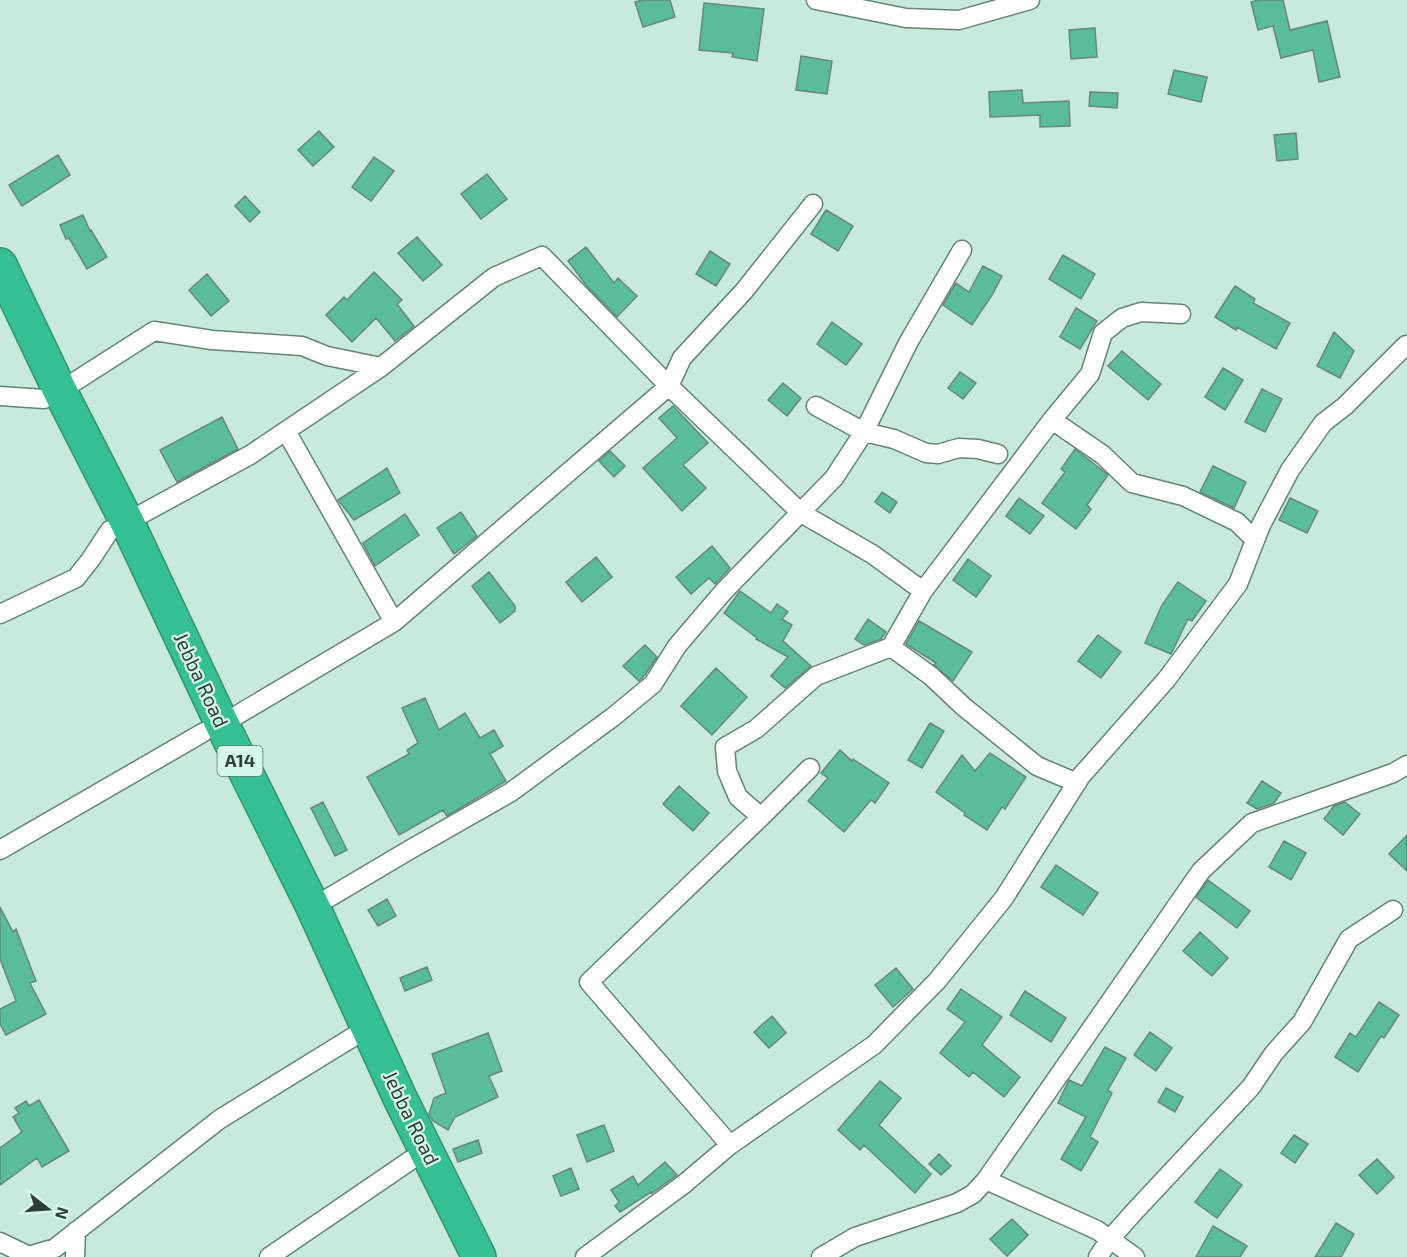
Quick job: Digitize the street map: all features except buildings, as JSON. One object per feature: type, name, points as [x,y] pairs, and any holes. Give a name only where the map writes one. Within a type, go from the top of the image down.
[{"type":"highway","name":"Jebba Road","points":[[0,266],[52,395]]},
{"type":"highway","name":"Jebba Road","points":[[0,307],[52,395],[119,526],[457,1257]]},
{"type":"highway","name":"Jebba Road","points":[[213,728],[313,907],[399,1098],[479,1257]]},
{"type":"street","points":[[816,0],[906,18],[959,20],[1030,0]]},
{"type":"street","points":[[0,850],[394,622],[669,386],[682,358],[744,291],[813,204]]},
{"type":"street","points":[[313,907],[512,792],[613,717],[653,684],[677,645],[724,591],[834,478],[864,432],[908,343],[962,250]]},
{"type":"street","points":[[0,614],[76,578],[119,526],[250,455],[381,367],[494,277],[542,256],[669,386],[801,513],[872,554],[923,591]]},
{"type":"street","points":[[761,817],[738,797],[727,771],[725,747],[756,729],[816,676],[891,647],[923,591],[1052,420],[1090,374],[1103,333],[1122,318],[1141,312],[1181,314]]},
{"type":"street","points":[[0,396],[52,395],[154,331],[212,340],[302,346],[327,356],[381,367]]},
{"type":"street","points":[[585,1257],[684,1184],[730,1145],[874,1045],[937,981],[1004,898],[1077,783],[1166,680],[1238,584],[1255,540],[1290,470],[1323,423],[1345,406],[1406,345]]},
{"type":"street","points":[[816,406],[864,432],[894,439],[926,453],[938,454],[959,448],[978,448],[998,454]]},
{"type":"street","points":[[1052,420],[1103,455],[1132,483],[1183,496],[1237,522],[1255,540]]},
{"type":"street","points":[[286,431],[394,622]]},
{"type":"street","points":[[891,647],[931,676],[964,707],[1037,766],[1077,783]]},
{"type":"street","points":[[821,1257],[855,1237],[957,1203],[973,1194],[986,1180],[1201,871],[1252,823],[1372,781],[1407,765]]},
{"type":"street","points":[[730,1145],[589,982],[810,768]]},
{"type":"street","points":[[1098,1257],[1110,1239],[1251,1087],[1274,1053],[1302,1022],[1349,939],[1393,910]]},
{"type":"street","points":[[0,1242],[27,1256],[55,1248],[220,1119],[353,1036]]},
{"type":"street","points":[[269,1257],[411,1160]]},
{"type":"street","points":[[986,1180],[1097,1230],[1135,1257]]},
{"type":"street","points":[[75,1257],[76,1231]]}]
